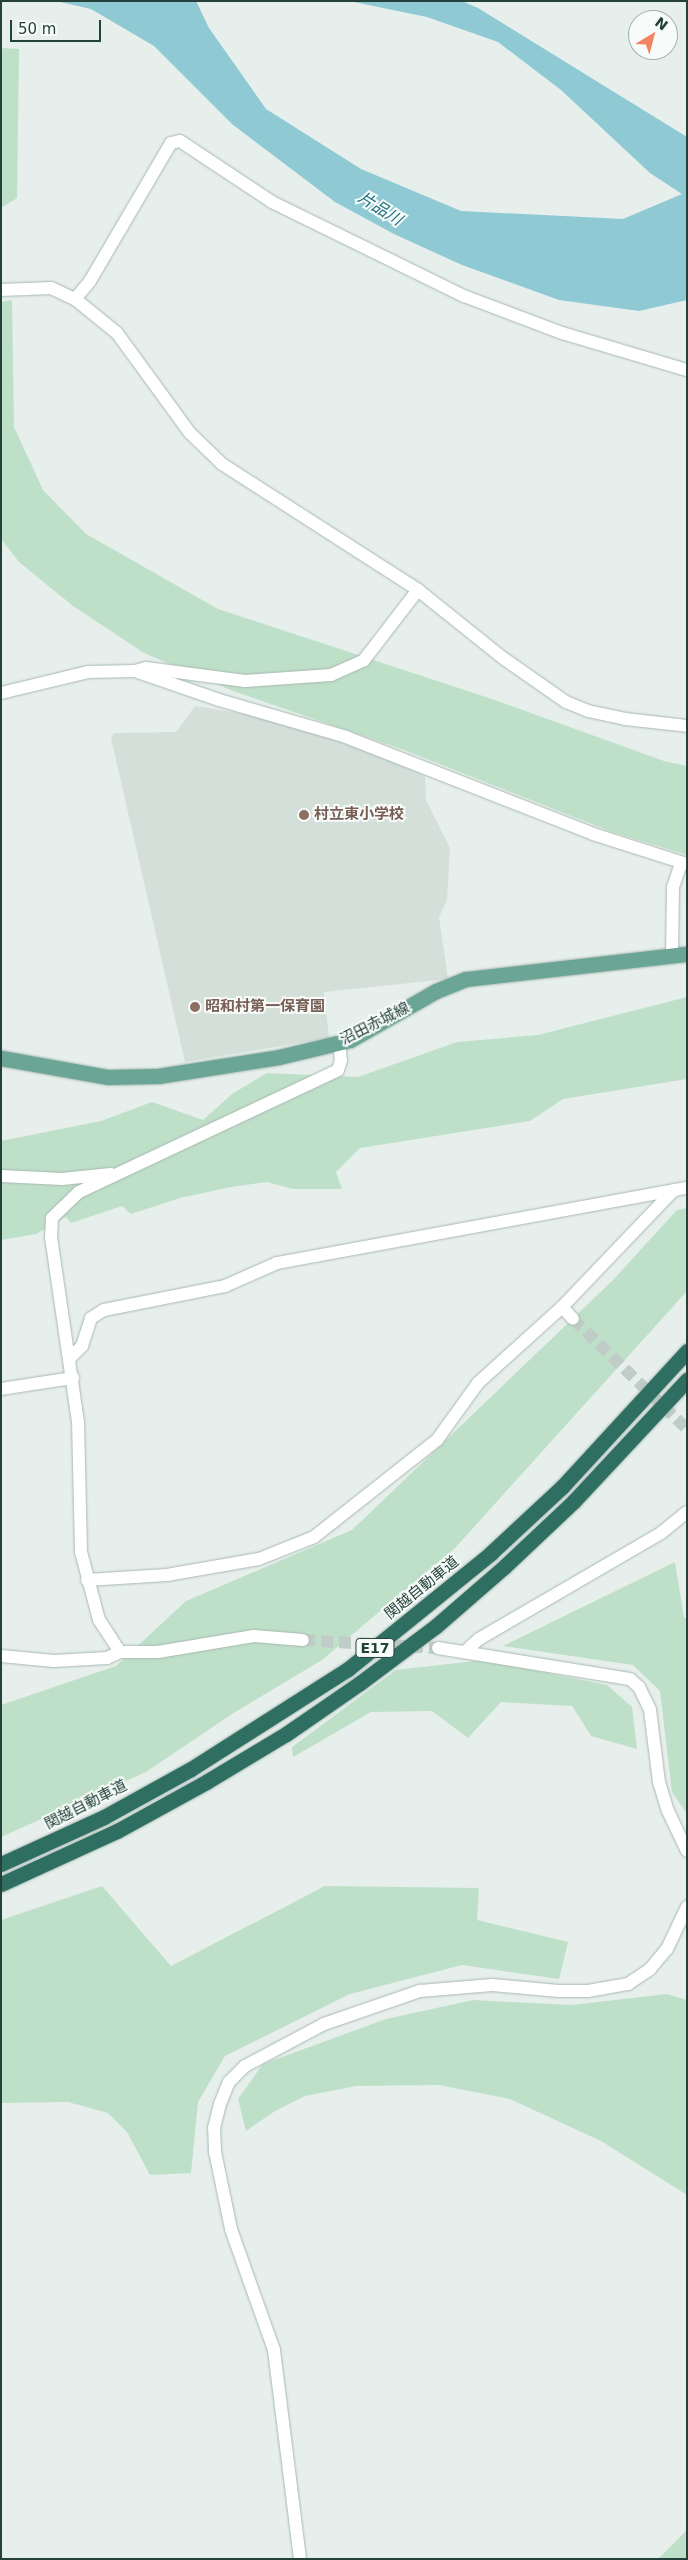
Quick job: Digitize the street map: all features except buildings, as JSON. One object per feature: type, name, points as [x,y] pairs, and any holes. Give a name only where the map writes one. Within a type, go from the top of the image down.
[{"type":"highway","name":"関越自動車道","points":[[1,1864],[104,1817],[191,1769],[348,1669],[491,1553],[562,1487],[687,1351]]},
{"type":"highway","name":"E17","points":[[1,1884],[117,1832],[286,1734],[360,1683],[436,1626],[505,1566],[580,1494],[687,1380]]},
{"type":"main road","name":"沼田赤城線","points":[[1,1058],[108,1077],[158,1076],[279,1057],[339,1044],[436,991],[466,979],[680,955]]},
{"type":"street","points":[[75,299],[90,282],[171,143],[180,141],[272,202],[464,296],[562,333],[687,370]]},
{"type":"street","points":[[1,290],[51,288],[75,299],[117,333],[190,433],[222,464],[418,590],[503,658],[566,702],[588,711],[625,719],[687,726]]},
{"type":"street","points":[[1,693],[88,672],[135,671],[146,668],[245,681],[331,675],[364,660],[418,590]]},
{"type":"street","points":[[135,671],[219,700],[346,737],[593,834],[684,864],[673,887],[680,955]]},
{"type":"street","points":[[120,1652],[99,1620],[87,1580],[79,1534],[78,1422],[71,1357],[51,1238],[52,1218],[79,1192],[125,1173],[338,1070],[341,1060],[339,1044]]},
{"type":"street","points":[[1,1176],[62,1179],[125,1173]]},
{"type":"street","points":[[71,1357],[82,1346],[91,1318],[104,1310],[225,1286],[277,1263],[681,1189]]},
{"type":"street","points":[[87,1580],[167,1575],[259,1559],[314,1538],[437,1440],[478,1382],[562,1308],[681,1189]]},
{"type":"street","points":[[562,1308],[573,1319]]},
{"type":"street","points":[[1,1389],[73,1378]]},
{"type":"street","points":[[466,1651],[479,1639],[661,1533],[687,1512]]},
{"type":"street","points":[[1,1656],[54,1661],[108,1658],[120,1652],[158,1652],[254,1636],[303,1640]]},
{"type":"street","points":[[438,1648],[612,1674],[630,1679],[639,1687],[650,1710],[659,1782],[668,1811],[687,1851]]},
{"type":"street","points":[[300,2559],[274,2350],[231,2229],[215,2152],[216,2120],[229,2082],[245,2066],[324,2024],[420,1991],[492,1985],[578,1991],[606,1990],[628,1984],[650,1969],[667,1950],[687,1907]]},
{"type":"shaded area","points":[[195,706],[245,714],[297,728],[358,747],[425,776],[426,800],[450,848],[447,900],[439,917],[448,979],[324,992],[329,1038],[185,1062],[111,738],[114,733],[176,732]]},
{"type":"green space","points":[[1,48],[19,49],[17,198],[1,208]]},
{"type":"green space","points":[[12,300],[14,427],[43,490],[86,534],[218,609],[492,699],[664,761],[687,766],[687,855],[612,832],[404,750],[233,691],[144,653],[73,606],[19,562],[1,539],[1,302]]},
{"type":"green space","points":[[687,997],[687,1079],[563,1099],[530,1121],[360,1148],[336,1172],[342,1189],[293,1189],[267,1182],[231,1187],[180,1198],[131,1214],[122,1206],[71,1223],[66,1217],[36,1234],[1,1240],[1,1141],[101,1121],[152,1102],[203,1120],[232,1094],[267,1073],[358,1077],[457,1042],[538,1035]]},
{"type":"green space","points":[[687,1208],[687,1291],[455,1548],[322,1660],[232,1714],[146,1772],[1,1837],[1,1705],[116,1666],[186,1601],[352,1530],[613,1280],[677,1210]]},
{"type":"green space","points":[[675,1562],[684,1618],[687,1618],[687,1814],[672,1792],[660,1691],[633,1665],[503,1646]]},
{"type":"green space","points":[[483,1660],[607,1685],[632,1707],[637,1749],[591,1736],[572,1706],[501,1702],[468,1738],[432,1711],[371,1712],[293,1757],[292,1747],[396,1670]]},
{"type":"green space","points":[[102,1886],[171,1966],[325,1886],[479,1888],[477,1920],[568,1942],[559,1979],[462,1965],[350,1994],[225,2056],[198,2102],[191,2173],[150,2175],[127,2132],[108,2113],[68,2102],[1,2103],[1,1920]]},
{"type":"green space","points":[[667,1994],[687,2000],[687,2195],[601,2141],[510,2099],[439,2085],[356,2086],[305,2096],[275,2111],[246,2131],[238,2099],[263,2064],[386,2019],[473,2000],[571,2005]]},
{"type":"green space","points":[[687,2530],[687,2559],[658,2559]]},
{"type":"water","name":"片品川","points":[[56,1],[196,1],[209,28],[266,109],[361,169],[461,211],[623,219],[682,194],[650,173],[561,90],[498,42],[427,17],[349,1],[462,1],[478,8],[687,137],[687,300],[639,311],[559,300],[462,265],[394,234],[335,202],[232,124],[154,46],[91,9]]},
{"type":"tunnel","points":[[573,1319],[687,1429]]},
{"type":"tunnel","points":[[303,1640],[438,1648]]},
{"type":"place","name":"村立東小学校","points":[[304,815]]},
{"type":"place","name":"昭和村第一保育園","points":[[195,1007]]}]
